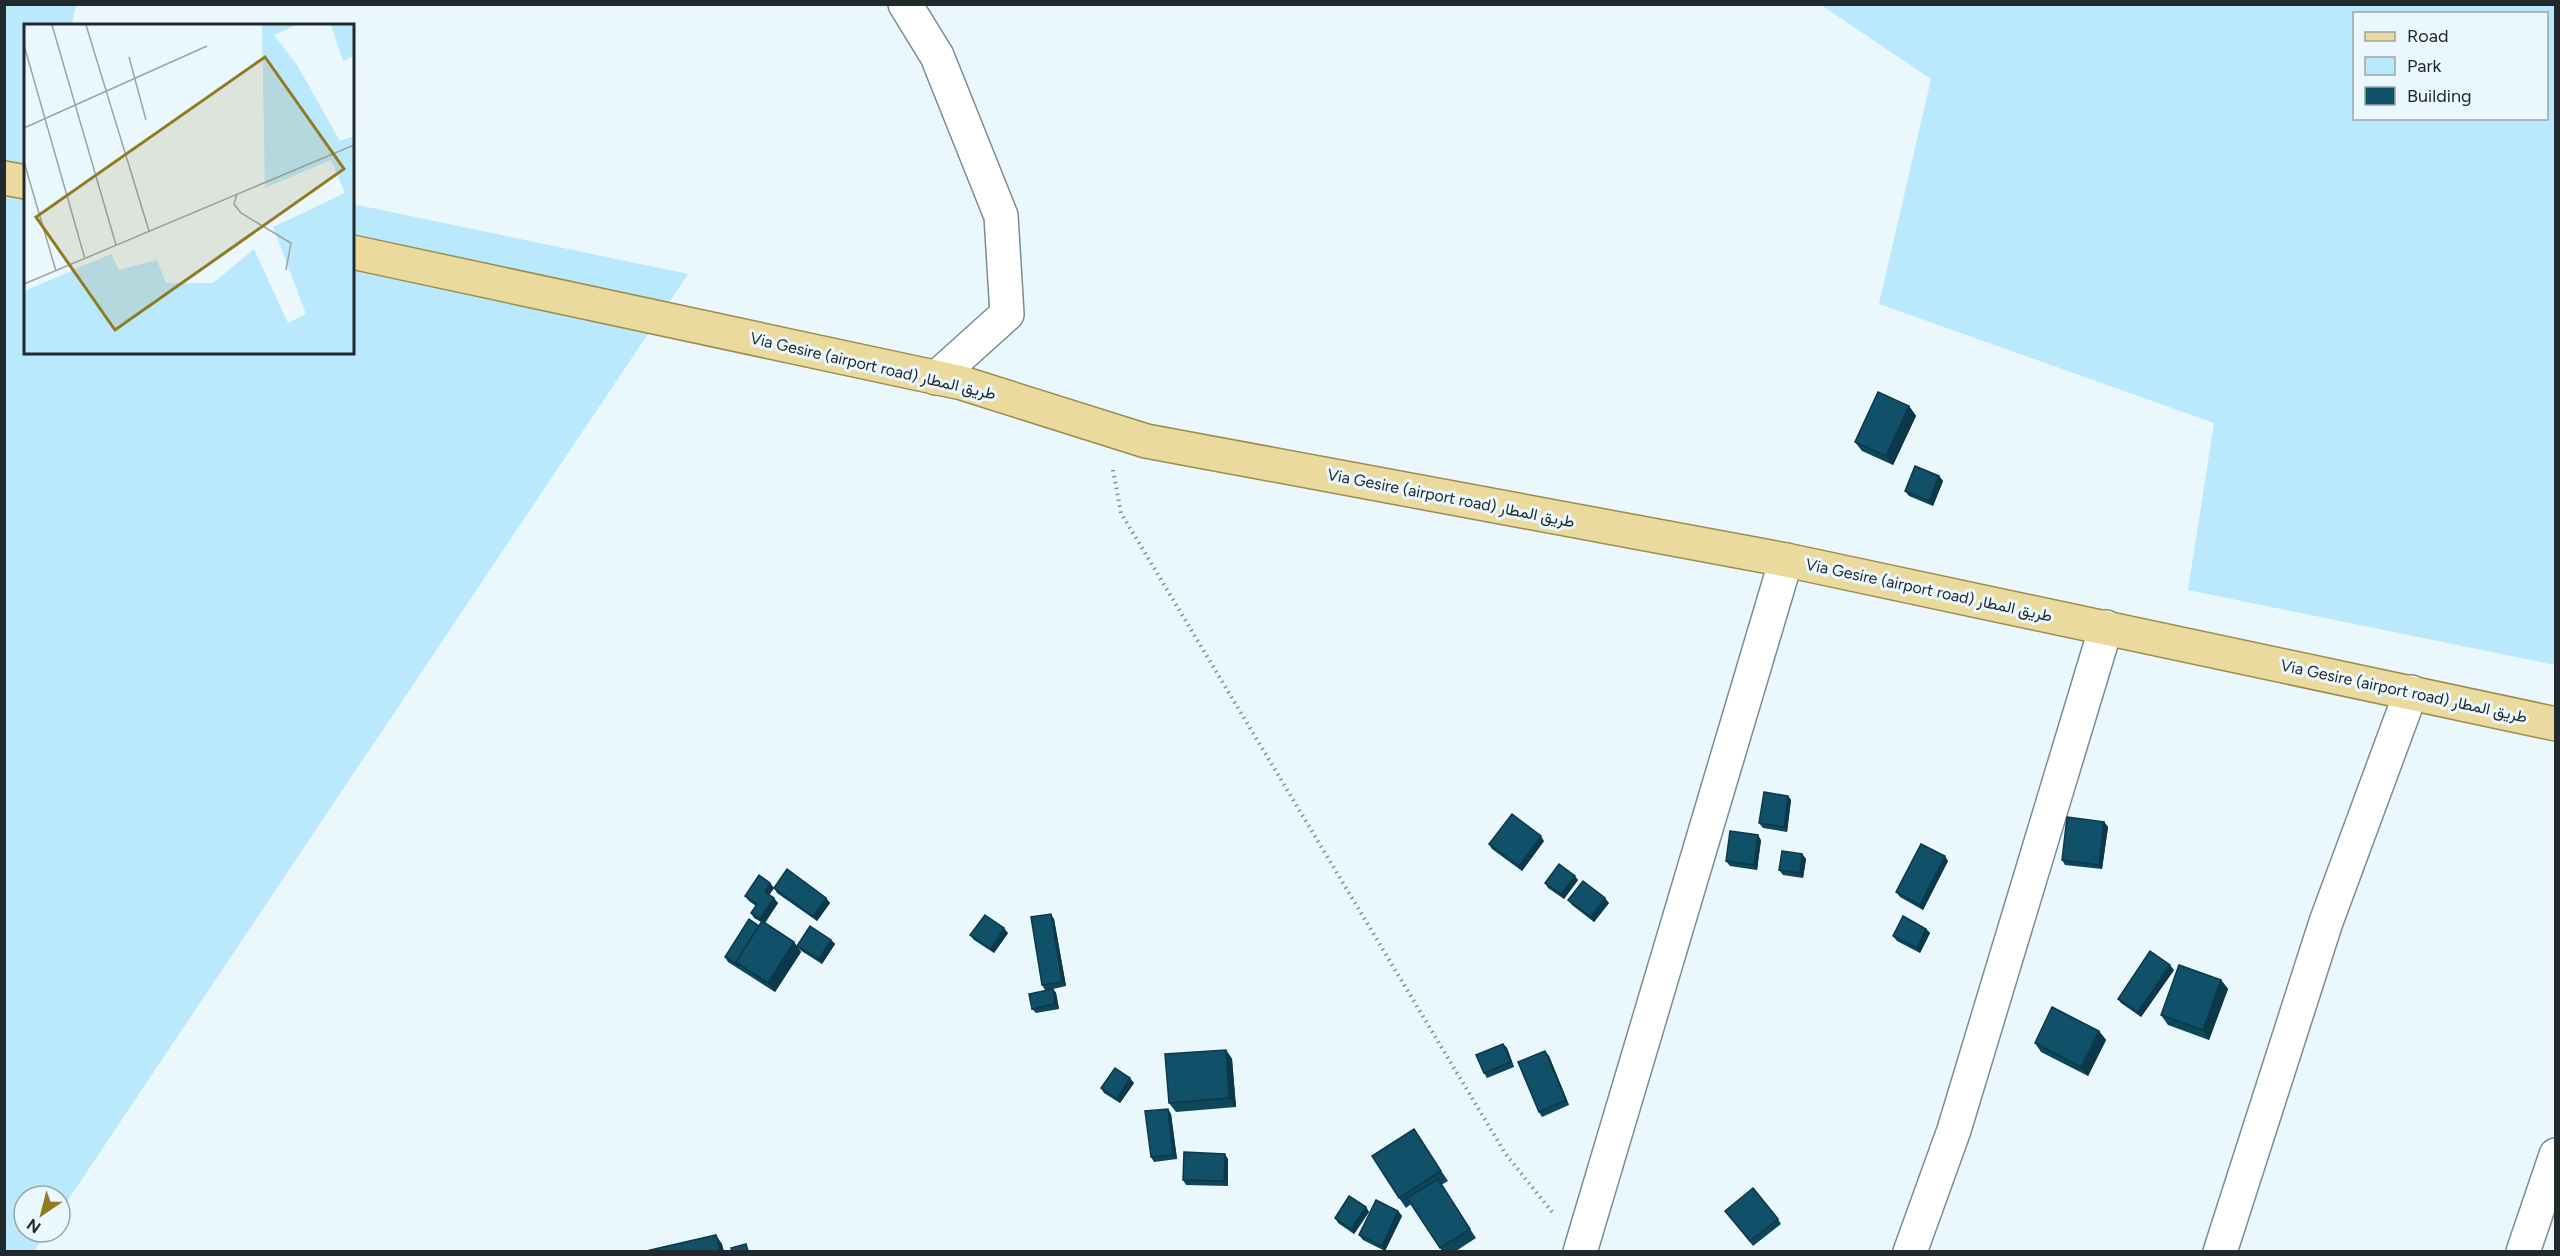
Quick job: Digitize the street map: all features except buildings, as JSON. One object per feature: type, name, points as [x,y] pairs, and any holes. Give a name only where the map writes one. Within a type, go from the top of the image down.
[{"type":"main road","points":[[4,177],[24,182]]},
{"type":"main road","name":"Via Gesire (airport road) طريق المطار","points":[[354,252],[962,383],[1146,441],[1786,560],[2556,724]]},
{"type":"street","points":[[905,4],[937,56],[1001,216],[1007,314],[936,378]]},
{"type":"street","points":[[1581,1249],[1786,560]]},
{"type":"street","points":[[1910,1251],[1954,1130],[2106,627]]},
{"type":"street","points":[[2220,1251],[2326,922],[2411,692]]},
{"type":"street","points":[[2523,1251],[2556,1155]]},
{"type":"path","points":[[1105,428],[1121,513],[1505,1153],[1581,1249]]},
{"type":"green space","points":[[5,5],[76,5],[72,24],[24,24],[24,354],[354,354],[354,204],[688,274],[72,1194],[72,1184],[12,1184],[12,1244],[39,1244],[34,1251],[5,1252]]},
{"type":"green space","points":[[1821,5],[2555,5],[2555,665],[2188,590],[2214,423],[1879,304],[1931,79]]}]
